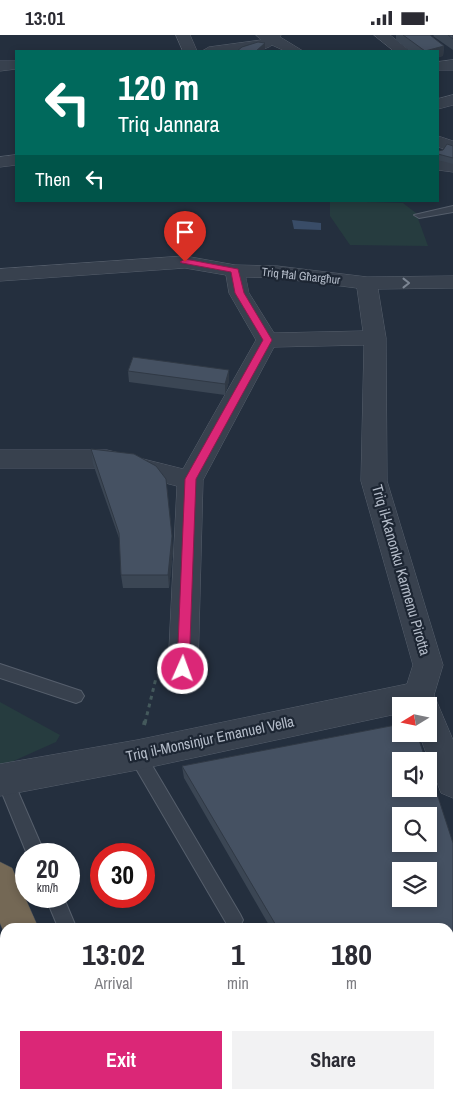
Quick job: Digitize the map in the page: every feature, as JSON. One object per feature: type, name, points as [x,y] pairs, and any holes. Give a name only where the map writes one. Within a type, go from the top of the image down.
[{"type":"highway","points":[[0,880],[18,923]]},
{"type":"street","points":[[183,35],[190,50]]},
{"type":"street","points":[[381,35],[402,50]]},
{"type":"street","points":[[217,50],[265,44],[270,36],[294,50]]},
{"type":"street","points":[[0,66],[15,65]]},
{"type":"street","points":[[439,66],[453,65]]},
{"type":"street","points":[[439,103],[453,100]]},
{"type":"street","points":[[439,141],[453,147]]},
{"type":"street","points":[[0,161],[15,160]]},
{"type":"street","points":[[439,165],[453,167]]},
{"type":"street","name":"Triq Ħal Għargħur","points":[[0,275],[185,262],[235,271],[276,272],[367,283],[453,282]]},
{"type":"street","points":[[235,271],[239,293],[268,340]]},
{"type":"street","name":"Triq il-Kanonku Karmenu Pirotta","points":[[367,283],[375,338],[374,481],[428,665],[425,697]]},
{"type":"street","points":[[268,340],[375,338]]},
{"type":"street","points":[[183,669],[190,479],[268,340]]},
{"type":"street","points":[[0,459],[107,459],[190,479]]},
{"type":"street","name":"Triq il-Monsinjur Emanuel Vella","points":[[2,779],[392,712]]},
{"type":"street","points":[[438,743],[453,782]]},
{"type":"lane","points":[[419,215],[453,209]]},
{"type":"lane","points":[[0,671],[76,696]]},
{"type":"lane","points":[[137,755],[234,921]]},
{"type":"lane","points":[[2,779],[31,843]]},
{"type":"lane","points":[[59,908],[65,923]]},
{"type":"path","points":[[137,755],[163,653],[183,669]]},
{"type":"green space","points":[[330,202],[403,203],[416,213],[428,246],[350,245],[330,216]]},
{"type":"green space","points":[[0,702],[60,735],[56,742],[0,767]]},
{"type":"water","points":[[292,220],[321,223],[321,230],[294,229]]},
{"type":"building","points":[[403,35],[430,35],[444,46],[424,50]]},
{"type":"building","points":[[258,42],[265,43],[257,50],[238,50]]},
{"type":"building","points":[[447,144],[453,146],[453,158],[439,154],[439,151],[443,150]]},
{"type":"building","points":[[133,357],[229,370],[225,384],[128,371]]},
{"type":"building","points":[[91,449],[134,454],[156,466],[166,479],[172,536],[168,575],[121,575],[119,533]]},
{"type":"building","points":[[392,726],[392,743],[420,743],[423,752],[392,752],[392,797],[437,797],[437,794],[453,843],[453,923],[275,923],[182,766]]},
{"type":"route","points":[[183,669],[190,479],[268,340],[239,293],[235,271],[185,262]]}]
